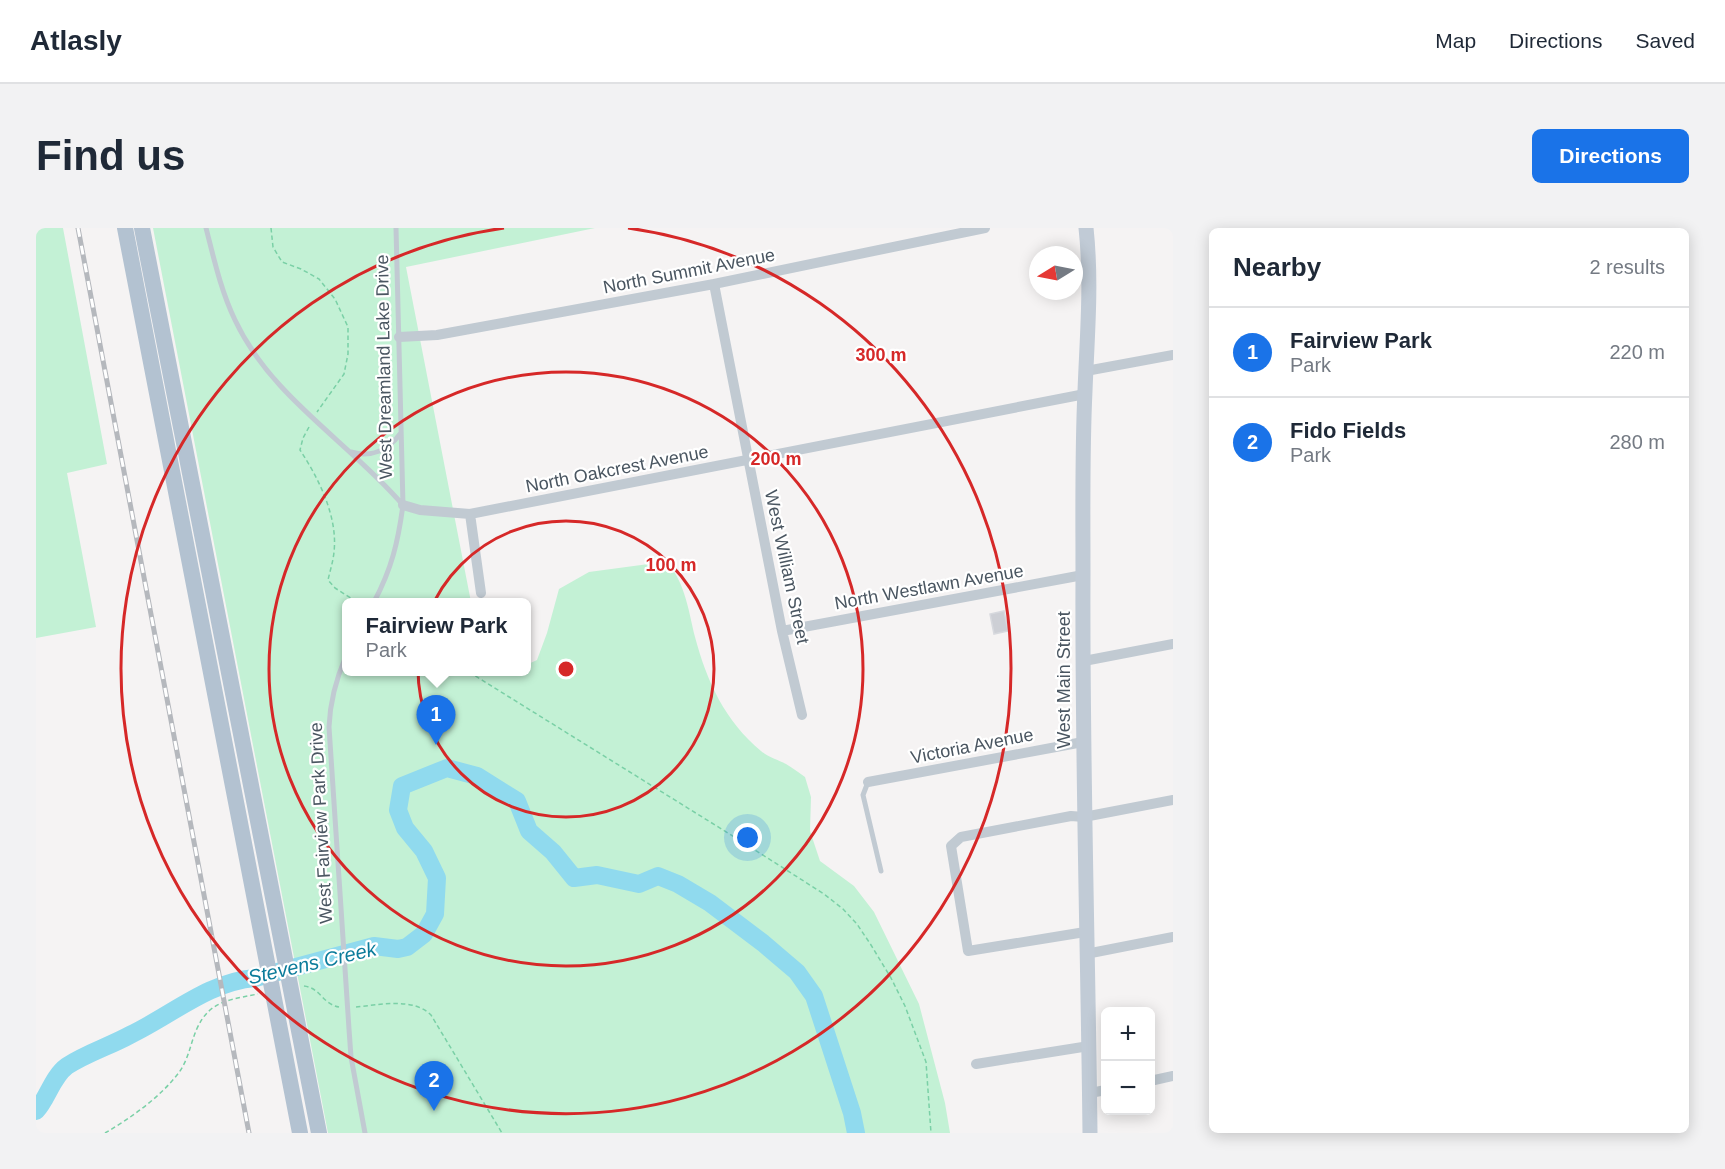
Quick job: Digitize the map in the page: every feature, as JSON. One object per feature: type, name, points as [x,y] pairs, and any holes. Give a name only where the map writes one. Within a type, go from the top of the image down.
[{"type":"main road","points":[[125,228],[300,1133]]},
{"type":"main road","points":[[142,228],[319,1133]]},
{"type":"street","name":"North Summit Avenue","points":[[399,337],[437,335],[714,284],[985,228]]},
{"type":"street","name":"West Main Street","points":[[1086,228],[1090,300],[1085,394],[1083,742],[1090,1133]]},
{"type":"street","name":"West William Street","points":[[714,284],[782,631],[802,715]]},
{"type":"street","points":[[1086,371],[1173,355]]},
{"type":"street","name":"North Oakcrest Avenue","points":[[403,505],[420,510],[470,514],[1085,394]]},
{"type":"street","points":[[470,514],[481,593]]},
{"type":"street","name":"North Westlawn Avenue","points":[[782,631],[1083,575]]},
{"type":"street","points":[[1084,661],[1173,644]]},
{"type":"street","name":"Victoria Avenue","points":[[868,782],[1083,742]]},
{"type":"street","points":[[1085,932],[968,951],[951,846],[961,837],[1173,800]]},
{"type":"street","points":[[1086,954],[1173,937]]},
{"type":"street","points":[[976,1064],[1089,1046]]},
{"type":"street","points":[[1155,1080],[1173,1076]]},
{"type":"street","points":[[1089,1093],[1101,1091]]},
{"type":"lane","points":[[207,228],[221,283],[235,321],[251,348],[267,370],[313,419],[384,483],[403,505],[392,564],[376,598]]},
{"type":"lane","name":"West Dreamland Lake Drive","points":[[396,228],[403,505]]},
{"type":"lane","points":[[350,452],[366,454],[381,451],[389,447],[401,433]]},
{"type":"lane","name":"West Fairview Park Drive","points":[[342,667],[334,688],[329,727],[351,1057],[365,1133]]},
{"type":"lane","points":[[868,782],[863,795],[881,871]]},
{"type":"path","points":[[270,228],[273,247],[282,262],[319,279],[335,299],[348,327],[348,354],[344,374],[313,419],[303,438],[300,450],[310,465],[327,501],[334,529],[334,553],[328,580],[350,598]]},
{"type":"path","points":[[475,676],[814,888],[843,909],[857,924],[871,945],[905,1006],[926,1062],[931,1133]]},
{"type":"green space","points":[[36,228],[63,228],[107,464],[67,473],[96,627],[36,638]]},
{"type":"green space","points":[[153,228],[595,228],[406,267],[470,598],[342,598],[342,676],[531,676],[531,663],[537,660],[559,589],[589,572],[656,563],[668,564],[679,580],[705,670],[727,714],[761,751],[805,777],[811,797],[810,831],[820,861],[854,886],[874,912],[919,1004],[945,1103],[950,1133],[328,1133]]},
{"type":"building","points":[[1004,611],[1008,631],[994,634],[990,614]]},
{"type":"waterway","name":"Stevens Creek","points":[[36,1111],[67,1066],[146,1027],[206,993],[238,981],[374,946],[398,949],[407,947],[424,934],[435,914],[437,878],[424,851],[405,828],[398,810],[402,786],[447,768],[477,776],[517,801],[529,831],[553,852],[574,878],[597,875],[639,884],[658,876],[678,884],[710,903],[797,972],[814,996],[852,1113],[856,1133]]},
{"type":"railway","points":[[78,228],[249,1133]]},
{"type":"place","name":"Fairview Park","points":[[436,745]]},
{"type":"place","name":"Fido Fields","points":[[434,1111]]}]
